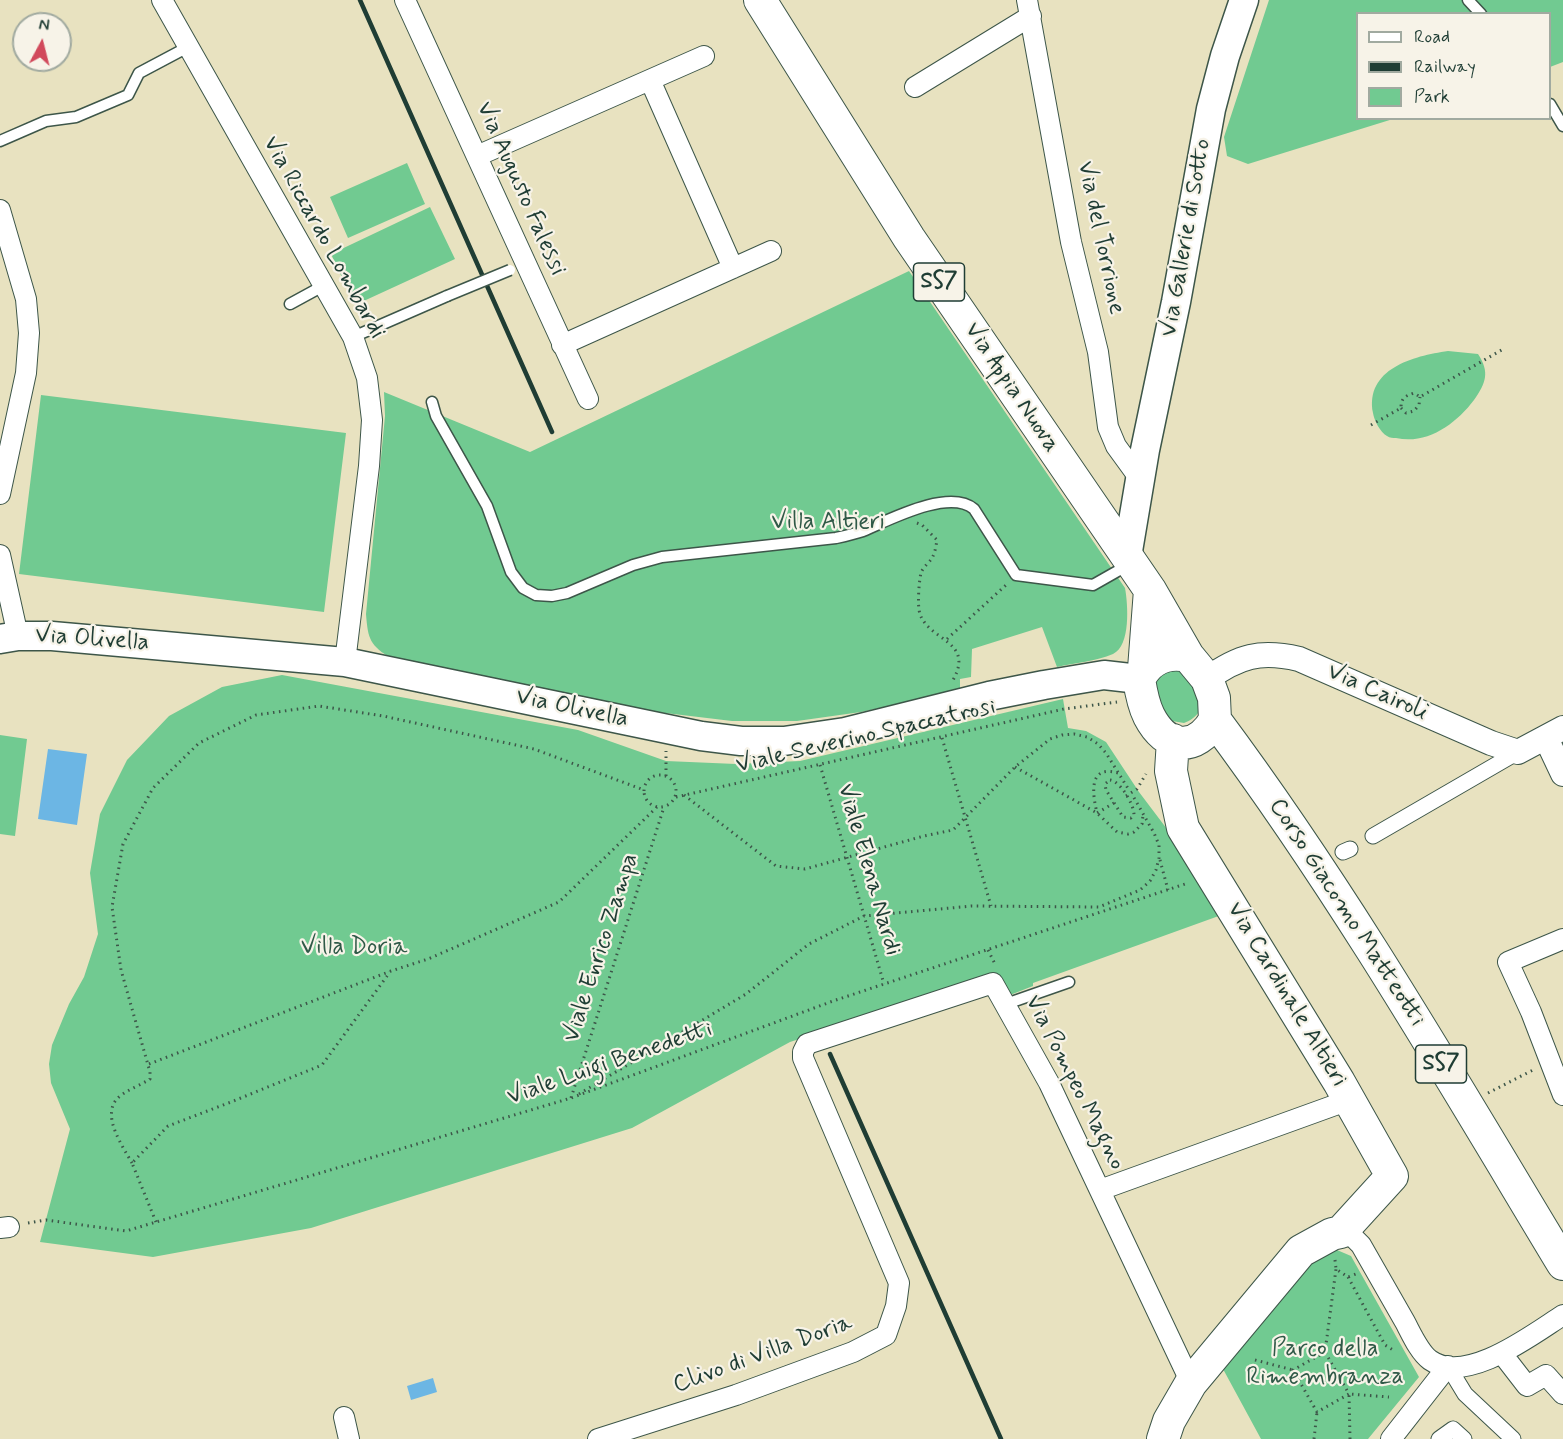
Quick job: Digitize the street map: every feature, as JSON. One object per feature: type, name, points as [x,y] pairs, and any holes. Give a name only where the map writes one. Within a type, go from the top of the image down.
[{"type":"main road","name":"Via Appia Nuova","points":[[760,0],[909,238],[1150,590],[1198,667]]},
{"type":"main road","name":"Via Gallerie di Sotto","points":[[1129,560],[1140,479],[1176,302],[1211,109],[1225,56],[1244,0]]},
{"type":"main road","points":[[1142,682],[1160,657],[1177,654],[1198,667],[1214,698],[1215,720],[1209,730],[1191,743],[1183,744],[1160,731],[1151,719],[1142,682],[1150,590]]},
{"type":"main road","name":"Via Olivella","points":[[9,638],[51,636],[345,662],[690,733],[741,741],[784,741],[845,732],[1044,685],[1104,675],[1142,682]]},
{"type":"main road","name":"Corso Giacomo Matteotti","points":[[1215,720],[1267,791],[1354,920],[1563,1264]]},
{"type":"main road","name":"Via Cardinale Altieri","points":[[1173,740],[1171,771],[1183,828],[1349,1100],[1392,1176],[1336,1233]]},
{"type":"main road","points":[[1163,1439],[1169,1421],[1191,1383],[1301,1251],[1336,1233]]},
{"type":"street","name":"Via Riccardo Lombardi","points":[[162,0],[353,337],[367,378],[372,420],[369,466],[345,662]]},
{"type":"street","name":"Via Augusto Falessi","points":[[405,0],[477,156],[517,267],[562,345],[588,399]]},
{"type":"street","points":[[915,87],[1029,8]]},
{"type":"street","name":"Via del Torrione","points":[[1029,8],[1071,242],[1098,352],[1108,427],[1116,446],[1140,479]]},
{"type":"street","points":[[477,156],[704,56]]},
{"type":"street","points":[[650,80],[733,268]]},
{"type":"street","points":[[0,210],[24,289],[29,333],[26,373],[0,494]]},
{"type":"street","points":[[562,345],[771,251]]},
{"type":"street","points":[[0,555],[9,638]]},
{"type":"street","name":"Via Cairoli","points":[[1198,667],[1226,665],[1249,656],[1281,655],[1299,659],[1491,743],[1518,752]]},
{"type":"street","points":[[1373,837],[1518,752],[1555,733],[1563,774]]},
{"type":"street","points":[[1563,939],[1509,962],[1563,1095]]},
{"type":"street","name":"Via Pompeo Magno","points":[[807,1044],[993,983],[1049,1083],[1191,1383]]},
{"type":"street","name":"Clivo di Villa Doria","points":[[598,1439],[736,1395],[854,1352],[886,1335],[896,1306],[898,1282],[803,1058],[807,1044]]},
{"type":"street","points":[[1100,1190],[1349,1100]]},
{"type":"street","points":[[1336,1233],[1354,1238],[1361,1245],[1417,1343],[1430,1360],[1448,1366],[1465,1366],[1503,1354],[1563,1315]]},
{"type":"street","points":[[1503,1354],[1527,1386],[1546,1375],[1563,1394]]},
{"type":"street","points":[[1391,1439],[1448,1366]]},
{"type":"street","points":[[1448,1366],[1465,1394],[1513,1439]]},
{"type":"street","points":[[344,1417],[349,1439]]},
{"type":"street","points":[[1439,1439],[1453,1429],[1464,1439]]},
{"type":"lane","points":[[1468,0],[1479,12]]},
{"type":"lane","points":[[0,141],[46,121],[76,117],[128,95],[138,73],[188,48]]},
{"type":"lane","points":[[1551,106],[1563,126]]},
{"type":"lane","points":[[353,337],[517,267]]},
{"type":"lane","points":[[290,304],[323,286]]},
{"type":"lane","points":[[432,402],[436,416],[487,506],[511,572],[519,585],[536,595],[552,596],[567,593],[633,565],[662,557],[836,538],[861,532],[896,516],[952,501],[968,504],[974,509],[1016,575],[1093,585],[1129,560]]},
{"type":"lane","points":[[1006,1004],[1069,982]]},
{"type":"path","points":[[1420,397],[1505,348]]},
{"type":"path","points":[[1414,393],[1420,397],[1419,405],[1414,411],[1406,413],[1401,408],[1401,400],[1406,396],[1414,393]]},
{"type":"path","points":[[1371,425],[1401,408]]},
{"type":"path","points":[[896,516],[922,525],[937,540],[933,557],[922,571],[919,587],[920,614],[933,633],[947,639],[954,649],[958,664],[949,687],[950,706]]},
{"type":"path","points":[[947,639],[1016,575]]},
{"type":"path","name":"Viale Severino Spaccatrosi","points":[[676,796],[1064,709],[1142,682]]},
{"type":"path","points":[[156,1222],[132,1163],[116,1134],[111,1112],[118,1098],[150,1079],[149,1064],[121,970],[112,907],[123,844],[153,788],[199,743],[256,715],[320,706],[383,716],[534,749],[644,790]]},
{"type":"path","points":[[684,795],[776,866],[805,869],[953,830],[1015,767],[1050,739],[1062,735],[1074,734],[1087,737],[1098,744],[1129,790]]},
{"type":"path","points":[[942,738],[991,906]]},
{"type":"path","points":[[666,761],[666,776]]},
{"type":"path","name":"Viale Elena Nardi","points":[[820,765],[884,984]]},
{"type":"path","points":[[1015,767],[1097,813],[1117,832],[1128,834],[1138,829],[1142,824],[1143,814]]},
{"type":"path","points":[[1097,813],[1093,792],[1094,781],[1108,772],[1119,774]]},
{"type":"path","points":[[654,775],[666,776],[669,776],[677,789],[675,800],[664,807],[654,807],[645,799],[644,786],[654,775]]},
{"type":"path","points":[[1108,780],[1116,781],[1126,796],[1134,810],[1131,818],[1123,817],[1114,803],[1105,788],[1108,780]]},
{"type":"path","points":[[1126,796],[1137,789]]},
{"type":"path","points":[[1133,796],[1159,845],[1168,890]]},
{"type":"path","points":[[1097,813],[1114,803]]},
{"type":"path","points":[[149,1064],[428,958],[559,902],[657,807]]},
{"type":"path","name":"Viale Enrico Zampa","points":[[571,1098],[664,807]]},
{"type":"path","points":[[571,1098],[746,993],[809,944],[864,916],[919,909],[991,906],[1099,907],[1140,890],[1153,876],[1160,858]]},
{"type":"path","name":"Viale Luigi Benedetti","points":[[46,1220],[126,1231],[571,1098],[884,984],[1177,887]]},
{"type":"path","points":[[988,950],[994,963]]},
{"type":"path","points":[[132,1163],[168,1126],[322,1065],[391,971]]},
{"type":"path","points":[[1488,1093],[1536,1069]]},
{"type":"path","points":[[1336,1233],[1336,1269],[1324,1352],[1348,1394],[1350,1439]]},
{"type":"path","points":[[1348,1277],[1373,1267]]},
{"type":"path","points":[[1336,1269],[1348,1277],[1385,1345],[1393,1350]]},
{"type":"path","points":[[1255,1360],[1293,1370],[1324,1352]]},
{"type":"path","points":[[1293,1370],[1317,1412],[1314,1439]]},
{"type":"path","points":[[1317,1412],[1348,1394],[1389,1397]]},
{"type":"green space","points":[[1269,0],[1563,0],[1563,62],[1551,67],[1551,12],[1356,12],[1356,120],[1390,120],[1248,164],[1227,156],[1224,137]]},
{"type":"green space","points":[[407,163],[425,204],[348,238],[330,197]]},
{"type":"green space","points":[[430,207],[455,259],[355,305],[331,254]]},
{"type":"green space","name":"Villa Altieri","points":[[909,271],[1125,588],[1127,624],[1119,650],[1093,660],[1057,667],[1042,627],[972,649],[971,677],[960,679],[960,691],[861,712],[797,721],[732,721],[657,712],[392,659],[379,650],[372,641],[369,636],[366,614],[385,416],[384,392],[530,452]]},
{"type":"green space","points":[[1448,351],[1478,354],[1482,360],[1485,372],[1484,383],[1474,400],[1459,417],[1440,431],[1430,435],[1408,439],[1390,438],[1384,434],[1373,413],[1372,398],[1376,385],[1394,367],[1420,357]]},
{"type":"green space","points":[[41,395],[346,433],[324,612],[19,574]]},
{"type":"green space","points":[[1177,667],[1196,686],[1202,698],[1199,712],[1184,723],[1172,721],[1163,712],[1154,688],[1157,672]]},
{"type":"green space","name":"Villa Doria","points":[[282,675],[578,730],[666,761],[736,764],[800,761],[1063,699],[1068,728],[1086,731],[1106,742],[1139,792],[1204,878],[1227,913],[1033,983],[1033,986],[1005,997],[993,976],[790,1042],[632,1128],[311,1228],[153,1257],[40,1242],[70,1129],[51,1083],[49,1064],[52,1045],[69,1004],[84,977],[98,934],[90,873],[100,814],[127,760],[169,716],[222,687]]},
{"type":"green space","points":[[0,735],[27,739],[15,836],[0,834]]},
{"type":"green space","name":"Parco della Rimembranza","points":[[1337,1250],[1351,1256],[1419,1377],[1368,1439],[1261,1439],[1223,1369],[1311,1261],[1321,1252]]},
{"type":"water","points":[[48,749],[87,754],[77,825],[38,819]]},
{"type":"water","points":[[433,1378],[437,1392],[411,1400],[407,1386]]},
{"type":"railway","points":[[360,0],[552,432]]},
{"type":"railway","points":[[830,1054],[1001,1439]]}]
